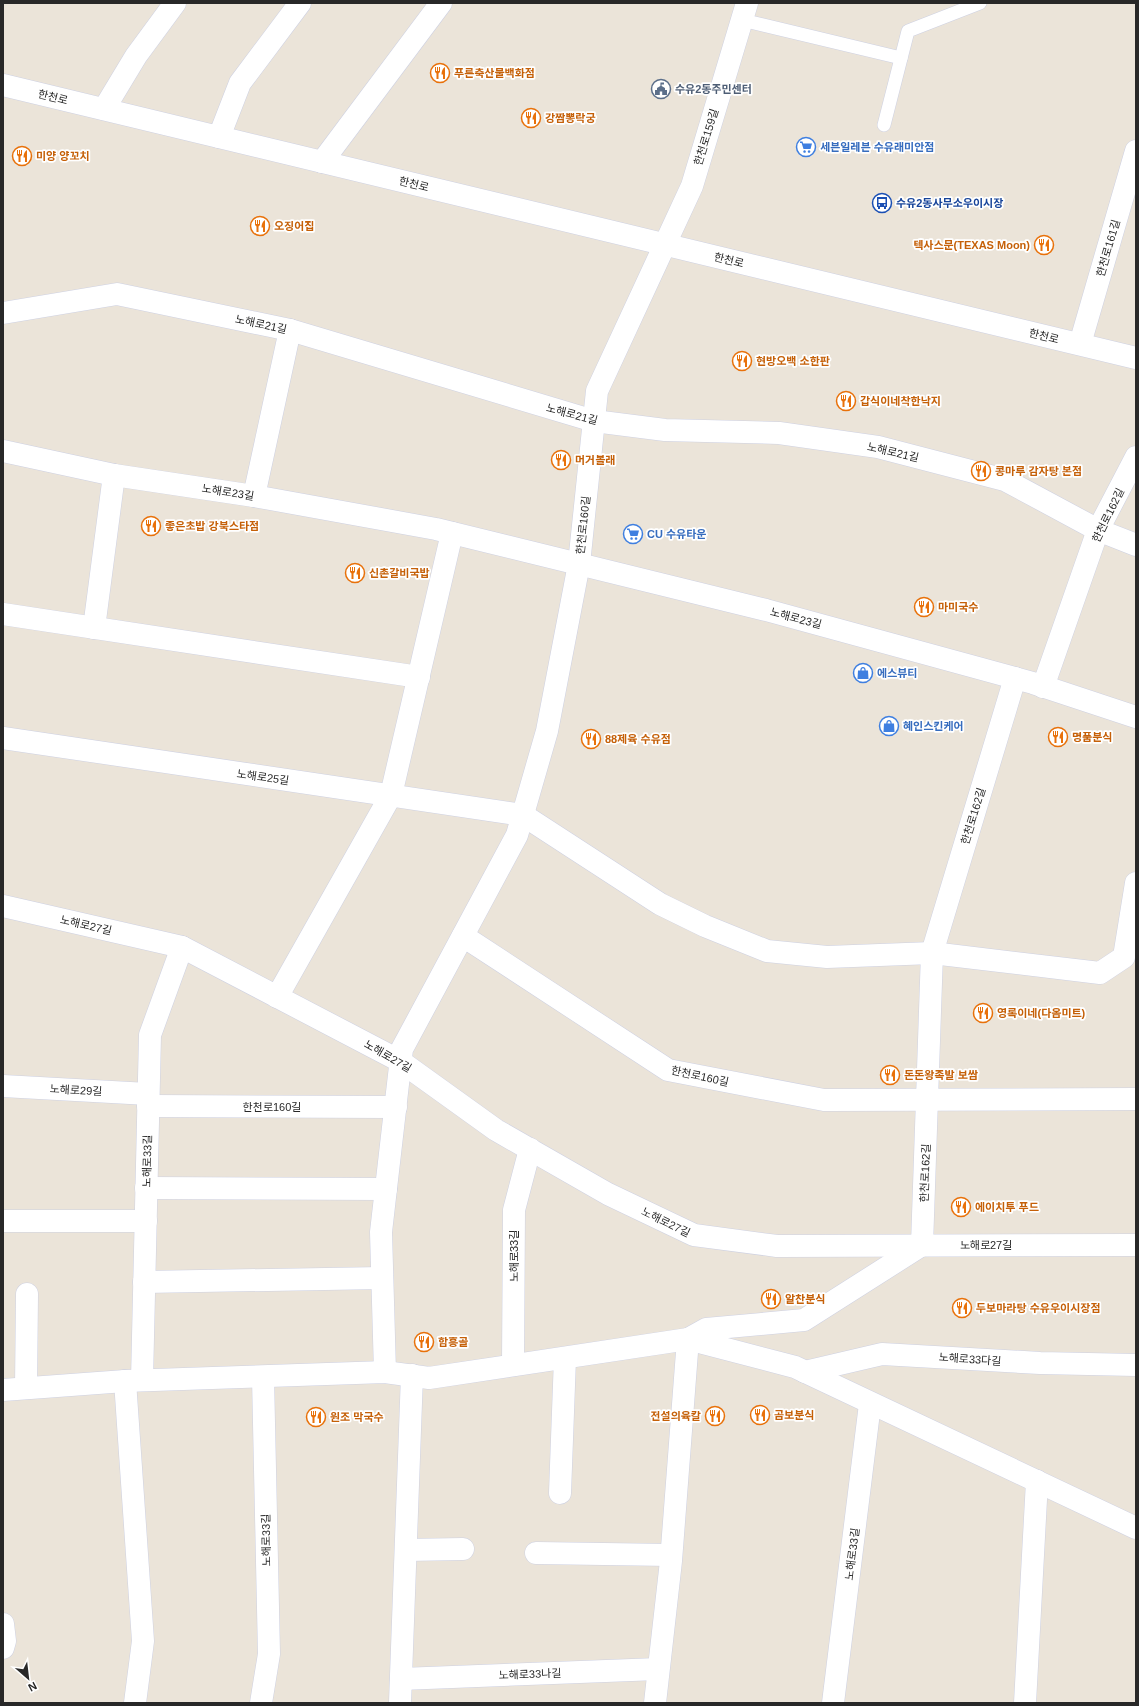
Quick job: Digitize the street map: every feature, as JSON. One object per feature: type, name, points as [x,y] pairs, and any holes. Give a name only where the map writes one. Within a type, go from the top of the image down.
[{"type":"street","points":[[104,109],[136,56],[175,3]]},
{"type":"street","points":[[219,137],[240,83],[300,3]]},
{"type":"street","points":[[322,162],[441,3]]},
{"type":"street","name":"한천로159길","points":[[664,244],[692,186],[744,11]]},
{"type":"street","name":"한천로","points":[[3,85],[1136,358]]},
{"type":"street","name":"한천로161길","points":[[1080,344],[1136,151]]},
{"type":"street","name":"한천로160길","points":[[385,1372],[381,1232],[402,1049],[517,835],[547,731],[580,564],[597,391],[664,244]]},
{"type":"street","name":"노해로21길","points":[[3,313],[117,294],[290,330],[594,421],[665,430],[779,434],[878,447],[1005,480],[1098,530],[1136,545]]},
{"type":"street","points":[[254,496],[290,330]]},
{"type":"street","name":"노해로23길","points":[[3,450],[114,475],[254,496],[452,533],[766,610],[1015,678],[1136,718]]},
{"type":"street","name":"한천로162길","points":[[1043,687],[1098,530],[1136,458]]},
{"type":"street","points":[[94,628],[114,475]]},
{"type":"street","points":[[277,997],[391,795],[452,533]]},
{"type":"street","points":[[3,614],[418,677]]},
{"type":"street","name":"한천로162길","points":[[922,1245],[932,954],[1015,678]]},
{"type":"street","name":"노해로25길","points":[[3,738],[523,815]]},
{"type":"street","points":[[523,815],[660,904],[705,926],[766,951],[827,957],[932,954],[1100,973],[1124,957],[1133,916],[1136,883]]},
{"type":"street","name":"노해로27길","points":[[3,906],[182,947],[400,1061],[496,1130],[608,1194],[694,1235],[777,1246],[1136,1245]]},
{"type":"street","name":"한천로160길","points":[[463,936],[668,1070],[824,1100],[927,1101]]},
{"type":"street","name":"노해로33길","points":[[135,1703],[143,1641],[134,1380],[144,1282],[150,1035],[182,947]]},
{"type":"street","name":"노해로29길","points":[[3,1086],[148,1100]]},
{"type":"street","points":[[927,1101],[1136,1098]]},
{"type":"street","name":"한천로160길","points":[[148,1100],[396,1107]]},
{"type":"street","name":"노해로33길","points":[[513,1365],[514,1210],[530,1149]]},
{"type":"street","points":[[146,1188],[386,1189]]},
{"type":"street","points":[[3,1221],[146,1221]]},
{"type":"street","points":[[3,1390],[134,1380],[385,1372],[429,1378],[688,1339],[706,1329],[804,1320],[922,1245]]},
{"type":"street","points":[[144,1282],[382,1278]]},
{"type":"street","points":[[26,1388],[27,1294]]},
{"type":"street","points":[[688,1339],[805,1372],[870,1404],[1136,1528]]},
{"type":"street","points":[[655,1703],[672,1555],[688,1339]]},
{"type":"street","name":"노해로33다길","points":[[805,1372],[882,1354],[1040,1364],[1136,1365]]},
{"type":"street","points":[[560,1493],[565,1358]]},
{"type":"street","name":"노해로33길","points":[[261,1703],[269,1654],[263,1376]]},
{"type":"street","points":[[400,1703],[412,1376]]},
{"type":"street","name":"노해로33길","points":[[833,1703],[870,1404]]},
{"type":"street","points":[[1025,1703],[1036,1481]]},
{"type":"street","points":[[406,1550],[463,1549]]},
{"type":"street","points":[[536,1553],[672,1555]]},
{"type":"street","points":[[3,1624],[5,1641],[3,1648]]},
{"type":"street","name":"노해로33나길","points":[[401,1680],[658,1669]]},
{"type":"lane","points":[[884,125],[908,32],[980,3]]},
{"type":"lane","points":[[744,11],[901,58]]},
{"type":"place","name":"푸른축산물백화점","points":[[440,73]]},
{"type":"place","name":"수유2동주민센터","points":[[661,89]]},
{"type":"place","name":"강짬뽕락궁","points":[[531,118]]},
{"type":"place","name":"세븐일레븐 수유래미안점","points":[[806,147]]},
{"type":"place","name":"미양 양꼬치","points":[[22,156]]},
{"type":"place","name":"수유2동사무소우이시장","points":[[882,203]]},
{"type":"place","name":"오징어집","points":[[260,226]]},
{"type":"place","name":"텍사스문(TEXAS Moon)","points":[[1044,245]]},
{"type":"place","name":"현방오백 소한판","points":[[742,361]]},
{"type":"place","name":"갑식이네착한낙지","points":[[846,401]]},
{"type":"place","name":"머거볼래","points":[[561,460]]},
{"type":"place","name":"콩마루 감자탕 본점","points":[[981,471]]},
{"type":"place","name":"좋은초밥 강북스타점","points":[[151,526]]},
{"type":"place","name":"CU 수유타운","points":[[633,534]]},
{"type":"place","name":"신촌갈비국밥","points":[[355,573]]},
{"type":"place","name":"마미국수","points":[[924,607]]},
{"type":"place","name":"에스뷰티","points":[[863,673]]},
{"type":"place","name":"혜인스킨케어","points":[[889,726]]},
{"type":"place","name":"명품분식","points":[[1058,737]]},
{"type":"place","name":"88제육 수유점","points":[[591,739]]},
{"type":"place","name":"영록이네(다옴미트)","points":[[983,1013]]},
{"type":"place","name":"돈돈왕족발 보쌈","points":[[890,1075]]},
{"type":"place","name":"에이치투 푸드","points":[[961,1207]]},
{"type":"place","name":"알찬분식","points":[[771,1299]]},
{"type":"place","name":"두보마라탕 수유우이시장점","points":[[962,1308]]},
{"type":"place","name":"함흥골","points":[[424,1342]]},
{"type":"place","name":"곰보분식","points":[[760,1415]]},
{"type":"place","name":"전설의육칼","points":[[715,1416]]},
{"type":"place","name":"원조 막국수","points":[[316,1417]]}]
